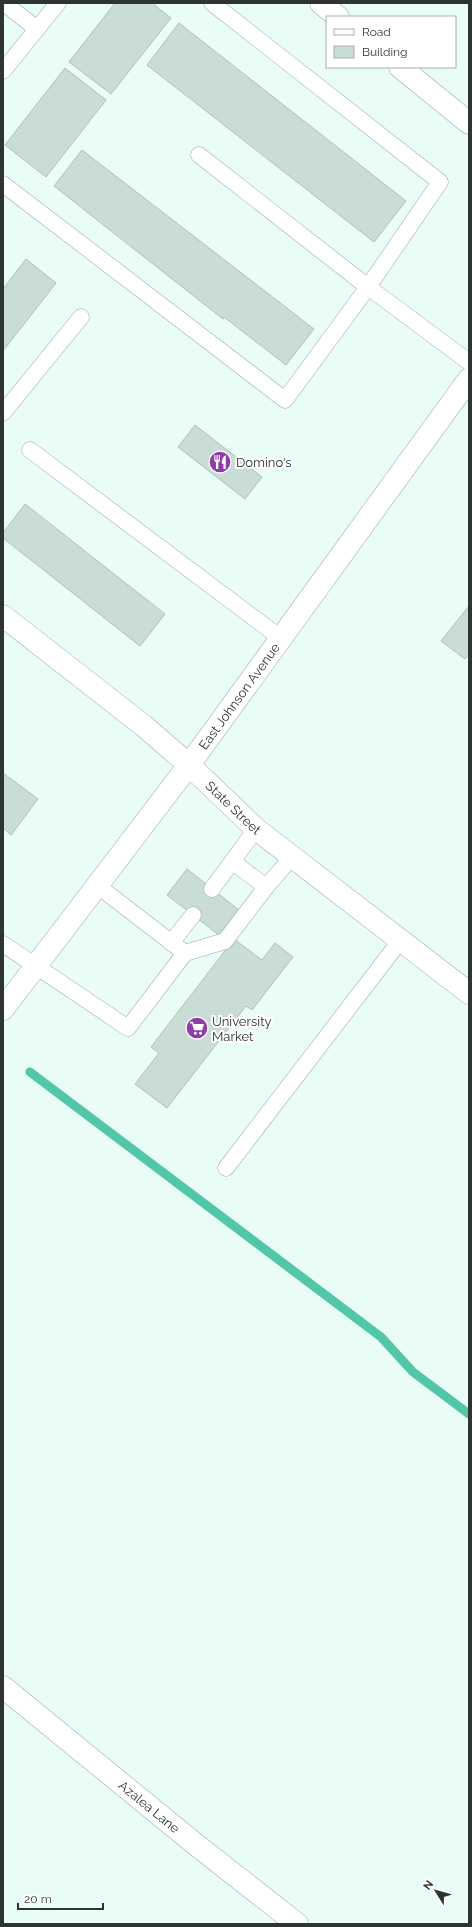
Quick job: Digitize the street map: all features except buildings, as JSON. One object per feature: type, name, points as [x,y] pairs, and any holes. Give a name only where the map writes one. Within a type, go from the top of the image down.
[{"type":"street","points":[[401,68],[469,123]]},
{"type":"street","name":"East Johnson Avenue","points":[[3,1009],[189,765],[282,639],[469,379]]},
{"type":"street","name":"State Street","points":[[3,616],[144,726],[189,765],[256,829],[469,993]]},
{"type":"street","name":"Azalea Lane","points":[[3,1687],[194,1844],[297,1924]]},
{"type":"lane","points":[[4,3],[37,29]]},
{"type":"lane","points":[[3,71],[58,3]]},
{"type":"lane","points":[[3,184],[285,400],[368,287],[440,182],[212,3]]},
{"type":"lane","points":[[199,155],[368,287],[469,362]]},
{"type":"lane","points":[[3,413],[82,317]]},
{"type":"lane","points":[[30,450],[282,639]]},
{"type":"lane","points":[[212,889],[256,829]]},
{"type":"lane","points":[[3,944],[128,1028],[185,953],[225,941],[266,887],[292,857]]},
{"type":"lane","points":[[233,862],[266,887]]},
{"type":"lane","points":[[98,886],[185,953]]},
{"type":"lane","points":[[171,943],[192,915]]},
{"type":"lane","points":[[226,1168],[400,941]]},
{"type":"waterway","points":[[30,1072],[381,1337],[413,1372],[469,1414]]},
{"type":"place","name":"Domino's","points":[[220,462]]},
{"type":"place","name":"University Market","points":[[197,1028]]}]
